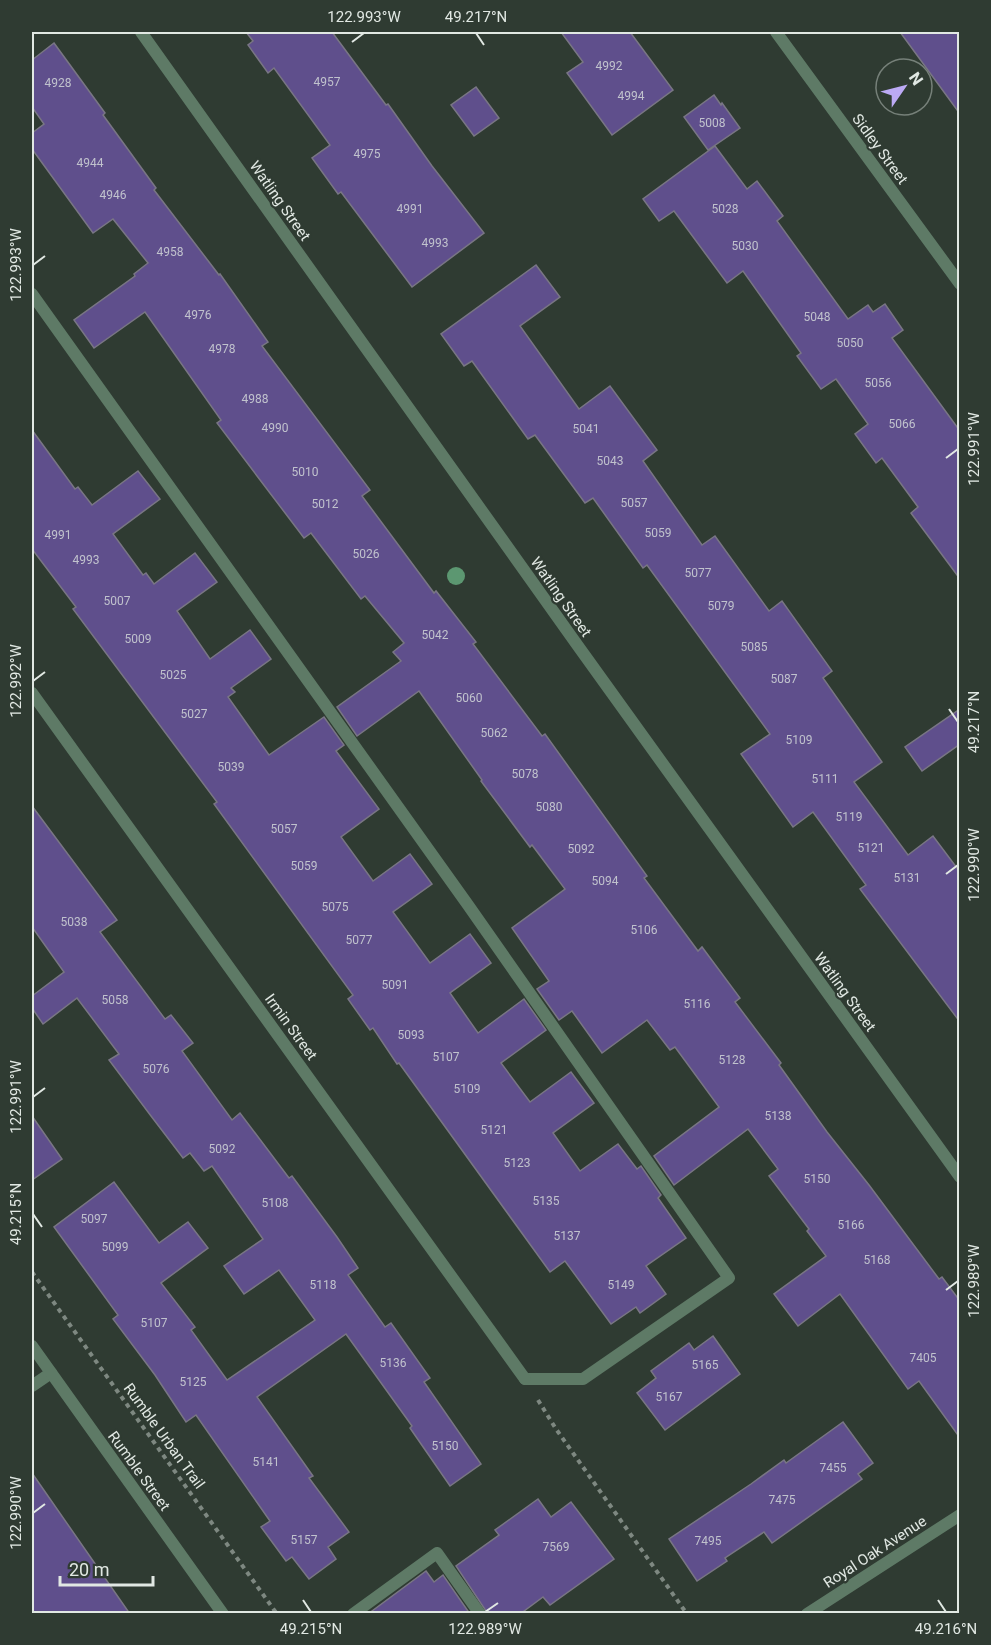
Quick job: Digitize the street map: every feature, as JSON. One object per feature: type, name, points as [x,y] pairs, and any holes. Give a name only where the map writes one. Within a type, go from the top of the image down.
[{"type":"street","name":"Watling Street","points":[[141,32],[960,1177]]},
{"type":"street","name":"Sidley Street","points":[[776,32],[960,284]]},
{"type":"street","points":[[32,294],[461,895],[729,1278],[584,1379],[525,1379]]},
{"type":"street","name":"Irmin Street","points":[[32,693],[525,1379]]},
{"type":"street","name":"Rumble Street","points":[[32,1346],[223,1614]]},
{"type":"street","points":[[32,1386],[51,1373]]},
{"type":"street","name":"Royal Oak Avenue","points":[[807,1614],[960,1515]]},
{"type":"street","points":[[353,1614],[437,1553],[480,1614]]},
{"type":"path","name":"Rumble Urban Trail","points":[[32,1272],[277,1614]]},
{"type":"path","points":[[525,1379],[556,1429],[687,1614]]},
{"type":"building","points":[[246,32],[332,32],[484,233],[412,287],[341,192],[338,194],[312,158],[330,145],[274,68],[268,73],[248,45],[253,41]]},
{"type":"building","points":[[561,32],[630,32],[673,90],[612,135],[567,73],[583,62]]},
{"type":"building","points":[[900,32],[960,32],[960,114],[934,78],[934,57],[918,57]]},
{"type":"building","points":[[54,43],[105,113],[103,115],[156,188],[154,190],[220,274],[268,342],[262,346],[370,490],[362,496],[434,593],[436,591],[476,642],[473,644],[542,736],[545,734],[647,876],[644,878],[698,951],[702,947],[740,998],[735,1002],[781,1063],[779,1065],[827,1132],[939,1279],[942,1277],[960,1301],[960,1438],[919,1381],[908,1389],[840,1294],[798,1326],[774,1294],[826,1256],[807,1231],[809,1229],[769,1176],[778,1169],[748,1129],[674,1185],[654,1156],[719,1107],[675,1047],[670,1050],[647,1020],[602,1053],[572,1011],[559,1020],[537,989],[549,981],[512,928],[565,889],[532,845],[530,847],[481,781],[419,691],[357,736],[337,707],[401,661],[393,652],[404,643],[365,596],[361,599],[311,533],[304,538],[217,423],[221,420],[145,312],[94,348],[74,320],[135,276],[134,274],[148,263],[113,219],[93,233],[32,149],[32,133],[44,124],[32,107],[32,60]]},
{"type":"building","points":[[476,87],[499,118],[474,136],[451,105]]},
{"type":"building","points":[[714,95],[740,128],[708,150],[684,117]]},
{"type":"building","points":[[715,146],[747,189],[757,181],[783,216],[777,221],[848,319],[868,305],[873,312],[885,304],[903,330],[892,338],[960,431],[960,579],[911,513],[918,507],[882,458],[876,463],[855,434],[868,424],[836,379],[821,389],[797,356],[801,353],[743,271],[727,283],[674,211],[659,221],[643,199]]},
{"type":"building","points":[[536,265],[560,297],[520,326],[579,409],[610,386],[657,450],[643,461],[702,545],[715,536],[769,611],[782,601],[832,671],[823,678],[882,762],[854,782],[908,855],[933,836],[960,872],[960,1022],[860,889],[866,885],[813,812],[793,827],[741,754],[770,734],[647,565],[643,568],[593,498],[585,503],[535,435],[528,439],[472,361],[464,366],[441,334]]},
{"type":"building","points":[[32,430],[75,489],[78,487],[92,505],[138,471],[160,499],[113,534],[143,575],[146,573],[154,584],[195,553],[217,582],[177,611],[210,659],[250,630],[271,659],[231,688],[235,692],[228,697],[269,755],[324,717],[344,745],[336,751],[379,809],[341,837],[373,881],[410,854],[432,884],[393,912],[430,963],[470,934],[491,963],[450,993],[478,1033],[524,999],[546,1030],[501,1063],[530,1102],[571,1072],[594,1103],[553,1133],[580,1171],[618,1144],[637,1169],[641,1166],[661,1195],[658,1198],[686,1238],[646,1266],[666,1294],[640,1313],[636,1307],[611,1324],[565,1261],[550,1272],[373,1028],[370,1030],[348,999],[353,995],[214,804],[217,802],[73,609],[76,607],[32,549]]},
{"type":"building","points":[[960,709],[960,744],[922,771],[905,747]]},
{"type":"building","points":[[32,806],[117,920],[100,932],[165,1019],[171,1015],[193,1043],[182,1051],[232,1120],[240,1113],[289,1178],[292,1176],[337,1237],[358,1268],[348,1275],[385,1327],[391,1323],[430,1378],[424,1382],[481,1464],[450,1486],[410,1428],[412,1426],[346,1334],[257,1397],[313,1476],[309,1478],[349,1532],[328,1547],[336,1559],[309,1579],[292,1557],[286,1561],[261,1527],[270,1521],[196,1415],[186,1422],[155,1375],[113,1319],[118,1315],[54,1227],[114,1182],[159,1243],[188,1222],[208,1248],[161,1283],[195,1327],[191,1330],[227,1380],[315,1320],[279,1270],[244,1294],[224,1266],[263,1239],[212,1166],[204,1171],[190,1153],[183,1158],[109,1060],[119,1054],[77,998],[43,1024],[32,1008],[32,996],[64,972],[32,927]]},
{"type":"building","points":[[32,1116],[62,1159],[32,1180]]},
{"type":"building","points":[[713,1336],[740,1374],[665,1430],[637,1393],[656,1378],[651,1371],[689,1343],[694,1350]]},
{"type":"building","points":[[843,1422],[873,1463],[858,1474],[862,1479],[772,1543],[764,1532],[725,1558],[727,1561],[697,1581],[669,1539],[784,1460],[786,1463]]},
{"type":"building","points":[[32,1473],[130,1614],[32,1614]]},
{"type":"building","points":[[538,1499],[551,1517],[571,1502],[614,1559],[550,1605],[543,1597],[520,1614],[488,1614],[456,1566],[499,1535],[495,1530]]},
{"type":"building","points":[[426,1571],[434,1582],[443,1575],[470,1614],[368,1614]]}]
